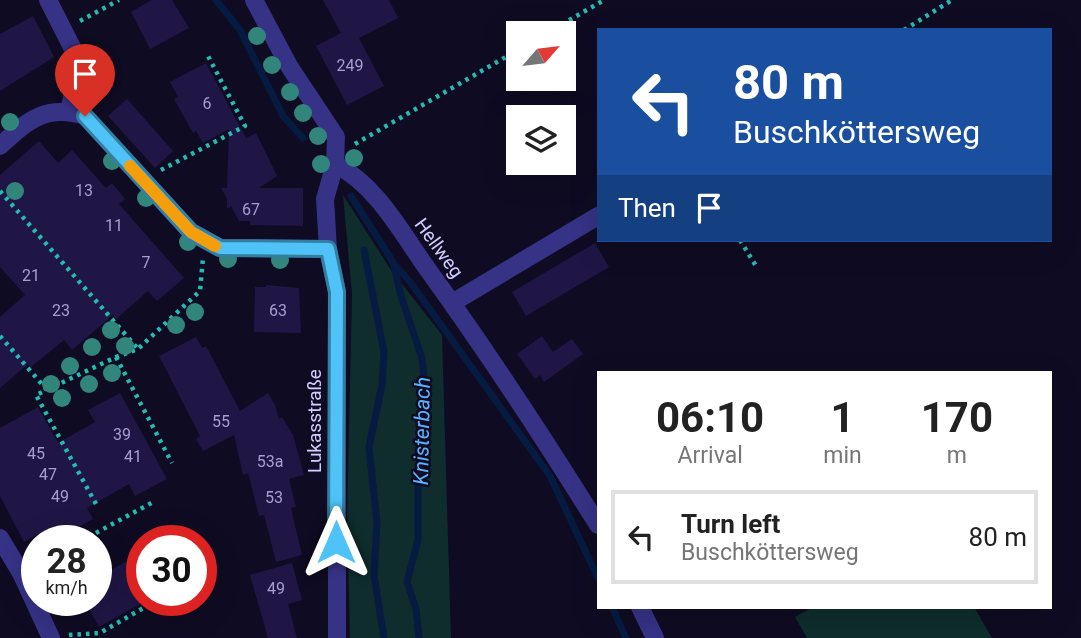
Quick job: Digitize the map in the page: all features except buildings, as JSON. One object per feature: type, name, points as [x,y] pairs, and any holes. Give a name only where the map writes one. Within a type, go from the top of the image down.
[{"type":"street","points":[[48,0],[80,63],[69,111]]},
{"type":"street","points":[[254,0],[289,66],[332,129],[337,144],[335,164]]},
{"type":"street","points":[[0,146],[18,129],[52,111],[69,111],[85,116],[191,232],[209,244],[220,248],[328,249]]},
{"type":"street","name":"Lukasstraße","points":[[335,164],[325,199],[328,249],[337,292],[337,638]]},
{"type":"street","name":"Hellweg","points":[[335,164],[366,184],[522,403],[597,524]]},
{"type":"street","points":[[452,303],[597,217]]},
{"type":"street","points":[[0,538],[21,573],[51,638]]},
{"type":"street","points":[[641,609],[655,638]]},
{"type":"path","points":[[62,27],[119,0]]},
{"type":"path","points":[[568,21],[604,0]]},
{"type":"path","points":[[907,28],[952,0]]},
{"type":"path","points":[[144,182],[245,126],[208,56]]},
{"type":"path","points":[[337,144],[353,145],[506,57]]},
{"type":"path","points":[[0,191],[138,349]]},
{"type":"path","points":[[741,242],[756,266]]},
{"type":"path","points":[[96,504],[36,395],[138,349],[200,291],[201,263],[209,244]]},
{"type":"path","points":[[0,336],[47,390]]},
{"type":"path","points":[[117,357],[172,463]]},
{"type":"path","points":[[111,525],[155,501]]},
{"type":"path","points":[[59,638],[65,635],[100,633],[129,616]]},
{"type":"green space","points":[[343,195],[391,270],[442,335],[451,638],[350,638],[347,518],[352,294]]},
{"type":"green space","points":[[809,609],[975,609],[992,638],[807,638],[795,617]]},
{"type":"waterway","name":"Knisterbach","points":[[216,0],[240,30],[283,116],[303,138]]},
{"type":"waterway","name":"Knisterbach","points":[[351,196],[393,262],[401,296],[422,358],[425,388],[418,488],[418,540],[407,582],[416,609],[419,638]]},
{"type":"waterway","points":[[364,250],[384,352],[382,385],[369,447],[377,523],[374,575],[384,638]]},
{"type":"waterway","points":[[393,263],[411,283],[550,476],[597,576]]},
{"type":"waterway","points":[[613,609],[626,638]]},
{"type":"slow traffic","points":[[130,166],[191,232],[215,246]]},
{"type":"route","points":[[85,116],[191,232],[209,244],[220,248],[328,249],[337,292],[336,542]]}]
